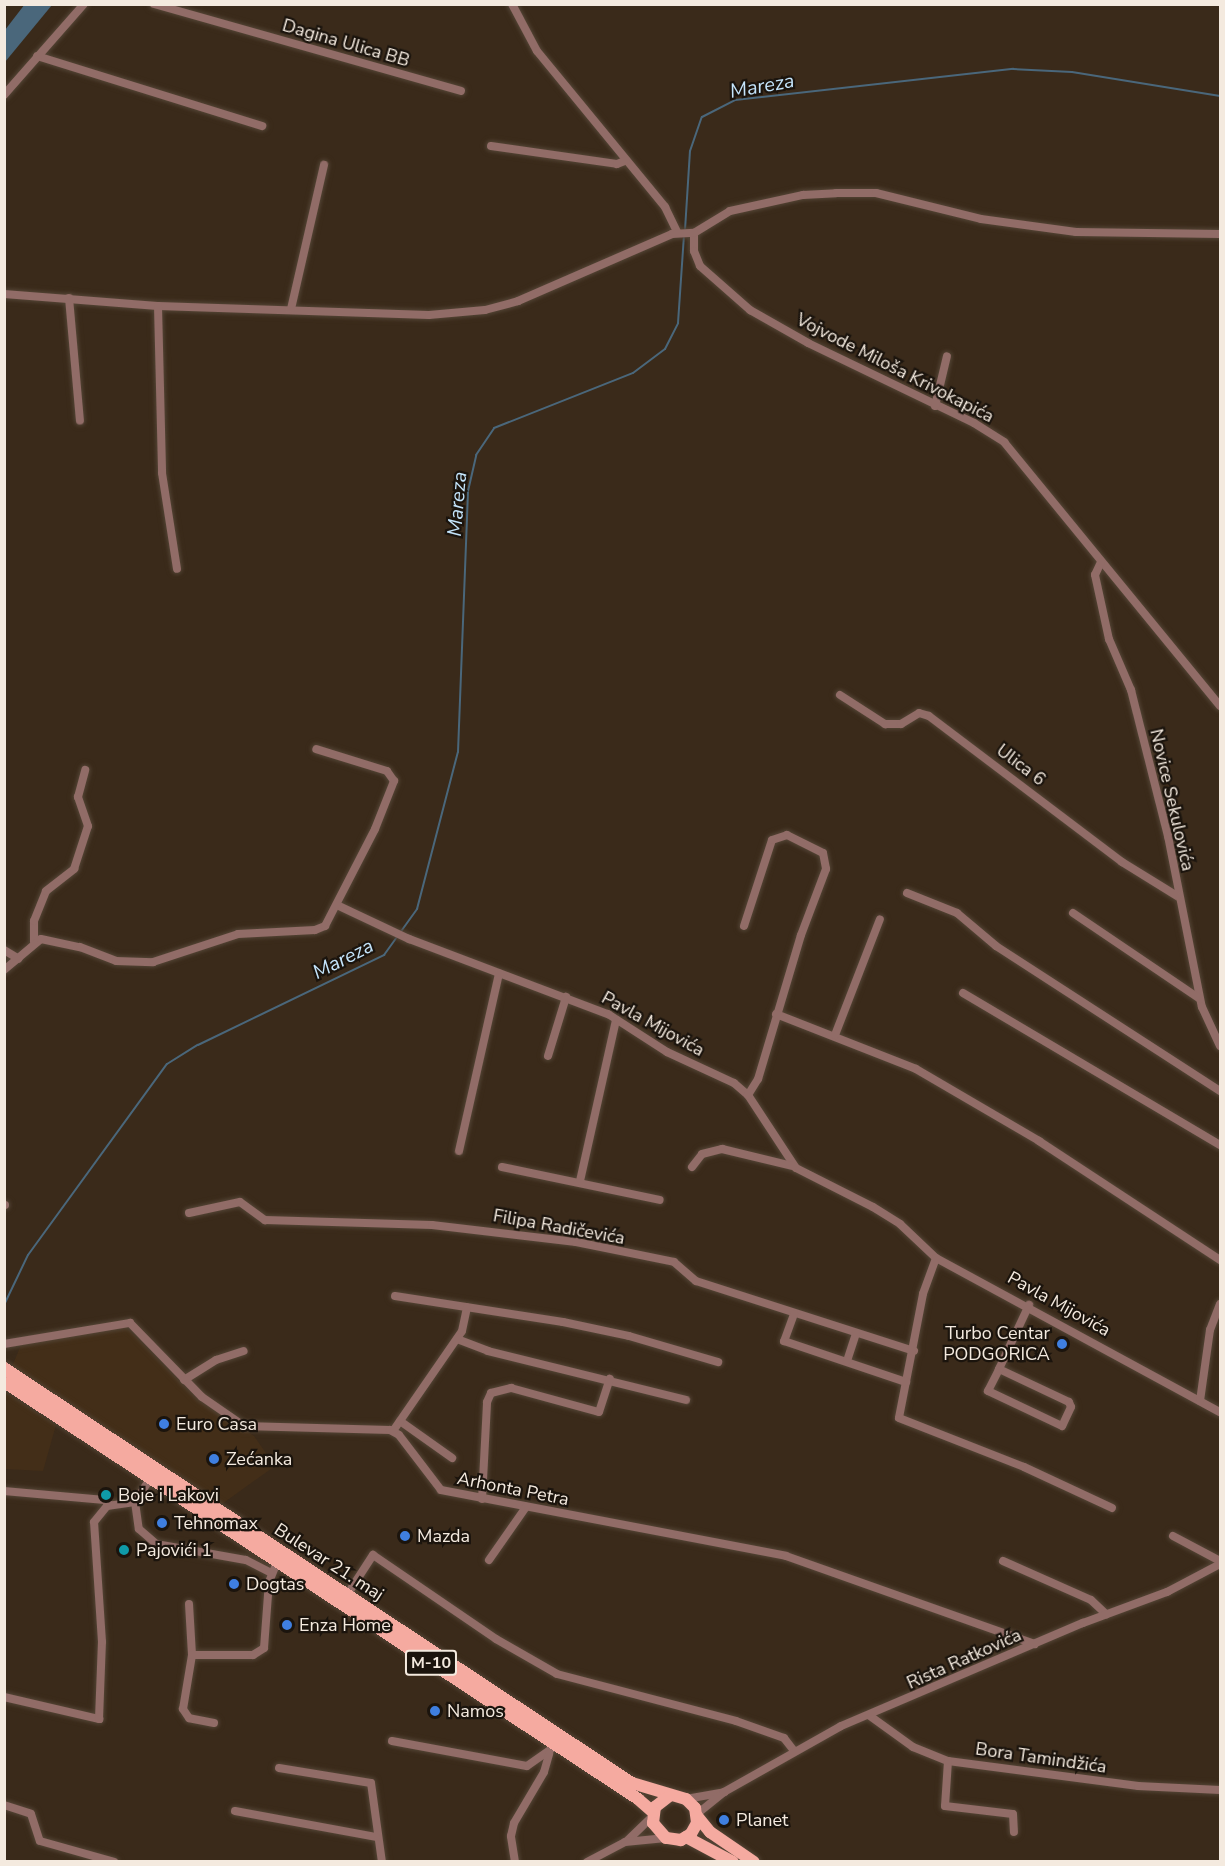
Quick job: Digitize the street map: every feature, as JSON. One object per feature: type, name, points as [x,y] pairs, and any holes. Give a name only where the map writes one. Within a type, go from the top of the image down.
[{"type":"main road","name":"Bulevar 21. maj","points":[[4,1368],[632,1783],[669,1796],[686,1799]]},
{"type":"main road","name":"Bulevar 21. maj","points":[[4,1382],[150,1479],[274,1567],[653,1815],[657,1832],[666,1838]]},
{"type":"main road","points":[[653,1815],[659,1802],[669,1796]]},
{"type":"main road","points":[[686,1799],[710,1832],[754,1862]]},
{"type":"main road","points":[[686,1837],[695,1828],[697,1815]]},
{"type":"main road","points":[[666,1838],[686,1837],[733,1862]]},
{"type":"street","points":[[4,95],[84,4]]},
{"type":"street","name":"Dagina Ulica BB","points":[[154,4],[461,91]]},
{"type":"street","name":"Vojvode Miloša Krivokapića","points":[[512,4],[537,51],[669,212],[684,232],[700,266],[750,310],[935,406],[974,423],[1004,442],[1101,562],[1114,572],[1221,706]]},
{"type":"street","points":[[37,56],[261,126]]},
{"type":"street","points":[[491,146],[617,164],[625,161]]},
{"type":"street","points":[[291,309],[324,165]]},
{"type":"street","points":[[4,294],[158,306],[429,315],[485,310],[525,298],[578,272],[684,232],[730,211],[803,195],[836,193],[876,194],[981,219],[1076,232],[1132,236],[1221,234]]},
{"type":"street","points":[[69,298],[80,421]]},
{"type":"street","points":[[158,306],[162,473],[177,569]]},
{"type":"street","points":[[935,406],[947,356]]},
{"type":"street","name":"Novice Sekulovića","points":[[1101,562],[1095,575],[1109,639],[1131,690],[1169,842],[1177,896],[1200,999],[1221,1046]]},
{"type":"street","name":"Ulica 6","points":[[840,694],[885,724],[901,724],[919,713],[929,716],[1122,862],[1177,896]]},
{"type":"street","points":[[4,970],[19,959],[34,942],[46,939],[116,961],[153,962],[238,934],[320,928],[329,922],[375,829],[394,781],[387,771],[316,749]]},
{"type":"street","points":[[34,942],[34,921],[46,891],[74,869],[83,845],[88,820],[78,797],[85,770]]},
{"type":"street","points":[[744,926],[772,840],[787,836],[823,854],[827,867],[776,1014],[758,1079],[748,1095]]},
{"type":"street","points":[[907,893],[957,913],[996,946],[1221,1091]]},
{"type":"street","name":"Pavla Mijovića","points":[[337,905],[409,939],[566,997],[616,1020],[667,1052],[738,1085],[748,1095],[794,1167],[873,1207],[900,1224],[936,1258],[1029,1305],[1221,1412]]},
{"type":"street","points":[[1073,914],[1200,999]]},
{"type":"street","points":[[835,1035],[880,919]]},
{"type":"street","points":[[4,950],[19,959]]},
{"type":"street","points":[[459,1151],[499,973]]},
{"type":"street","points":[[963,993],[1221,1145]]},
{"type":"street","points":[[548,1056],[566,997]]},
{"type":"street","points":[[776,1014],[916,1068],[1039,1141],[1221,1260]]},
{"type":"street","points":[[580,1181],[616,1020]]},
{"type":"street","points":[[692,1167],[702,1154],[722,1149],[794,1167]]},
{"type":"street","points":[[502,1167],[580,1181],[660,1200]]},
{"type":"street","name":"Filipa Radičevića","points":[[189,1213],[240,1202],[265,1220],[345,1219],[453,1226],[576,1242],[674,1262],[696,1281],[914,1351]]},
{"type":"street","points":[[936,1258],[922,1294],[914,1351],[898,1411],[904,1422],[1024,1467],[1112,1508]]},
{"type":"street","points":[[395,1296],[618,1333],[718,1362]]},
{"type":"street","points":[[1200,1401],[1210,1330],[1221,1304]]},
{"type":"street","points":[[999,1369],[1069,1402],[1071,1407],[1062,1426],[988,1392],[1029,1305]]},
{"type":"street","points":[[4,1344],[124,1322],[134,1326],[184,1380],[212,1406],[244,1426],[353,1426],[393,1431],[457,1340],[467,1308]]},
{"type":"street","points":[[794,1314],[784,1341],[906,1382]]},
{"type":"street","points":[[847,1361],[856,1333]]},
{"type":"street","points":[[457,1340],[488,1351],[610,1379],[686,1400]]},
{"type":"street","points":[[184,1380],[216,1360],[244,1351]]},
{"type":"street","points":[[482,1499],[487,1402],[491,1393],[511,1388],[599,1412],[610,1379]]},
{"type":"street","points":[[400,1420],[452,1458]]},
{"type":"street","name":"Arhonta Petra","points":[[393,1431],[436,1488],[482,1499],[786,1556],[1035,1644]]},
{"type":"street","points":[[150,1479],[135,1502],[139,1529],[156,1544],[274,1567],[264,1648],[253,1655],[192,1655]]},
{"type":"street","points":[[4,1491],[105,1500],[110,1505]]},
{"type":"street","points":[[4,1697],[99,1719],[102,1642],[93,1530],[98,1514],[110,1505],[135,1502]]},
{"type":"street","points":[[489,1560],[526,1507]]},
{"type":"street","points":[[1173,1536],[1221,1562]]},
{"type":"street","points":[[347,1595],[373,1555],[496,1639],[557,1674],[736,1721],[784,1738],[794,1751]]},
{"type":"street","points":[[1003,1561],[1091,1600],[1106,1614]]},
{"type":"street","name":"Rista Ratkovića","points":[[697,1815],[724,1792],[794,1751],[1035,1644],[1106,1614],[1167,1592],[1221,1562]]},
{"type":"street","points":[[189,1604],[192,1655],[183,1708],[189,1718],[214,1723]]},
{"type":"street","name":"Bora Tamindžića","points":[[870,1716],[918,1750],[948,1761],[1138,1786],[1221,1791]]},
{"type":"street","points":[[392,1741],[525,1766],[553,1750]]},
{"type":"street","points":[[515,1862],[511,1836],[514,1823],[544,1772],[553,1750]]},
{"type":"street","points":[[948,1761],[945,1806],[1013,1814],[1014,1832]]},
{"type":"street","points":[[279,1768],[371,1783],[376,1837],[382,1862]]},
{"type":"street","name":"Rista Ratkovića","points":[[686,1799],[724,1792]]},
{"type":"street","points":[[4,1805],[31,1814],[40,1841],[114,1862]]},
{"type":"street","points":[[235,1811],[376,1837]]},
{"type":"street","points":[[586,1862],[626,1842],[653,1815]]},
{"type":"street","points":[[626,1842],[666,1838]]},
{"type":"shaded area","points":[[125,1326],[198,1400],[254,1436],[275,1466],[222,1504],[11,1369],[21,1345]]},
{"type":"shaded area","points":[[5,1392],[56,1425],[43,1471],[5,1469]]},
{"type":"water","points":[[25,4],[52,5],[5,62],[5,30]]},
{"type":"waterway","name":"Mareza","points":[[685,230],[690,151],[702,117],[735,100],[1013,69],[1072,72],[1220,96]]},
{"type":"waterway","name":"Mareza","points":[[4,1305],[28,1255],[167,1064],[198,1045],[384,955],[417,909],[458,752],[468,491],[476,455],[494,428],[633,373],[665,349],[678,323],[684,236]]},
{"type":"place","name":"Turbo Centar PODGORICA","points":[[1062,1344]]},
{"type":"place","name":"Euro Casa","points":[[164,1424]]},
{"type":"place","name":"Zećanka","points":[[214,1459]]},
{"type":"place","name":"Boje i Lakovi","points":[[106,1495]]},
{"type":"place","name":"Tehnomax","points":[[162,1523]]},
{"type":"place","name":"Mazda","points":[[405,1536]]},
{"type":"place","name":"Pajovići 1","points":[[124,1550]]},
{"type":"place","name":"Dogtas","points":[[234,1584]]},
{"type":"place","name":"Enza Home","points":[[287,1625]]},
{"type":"place","name":"Namos","points":[[435,1711]]},
{"type":"place","name":"Planet","points":[[724,1820]]}]
